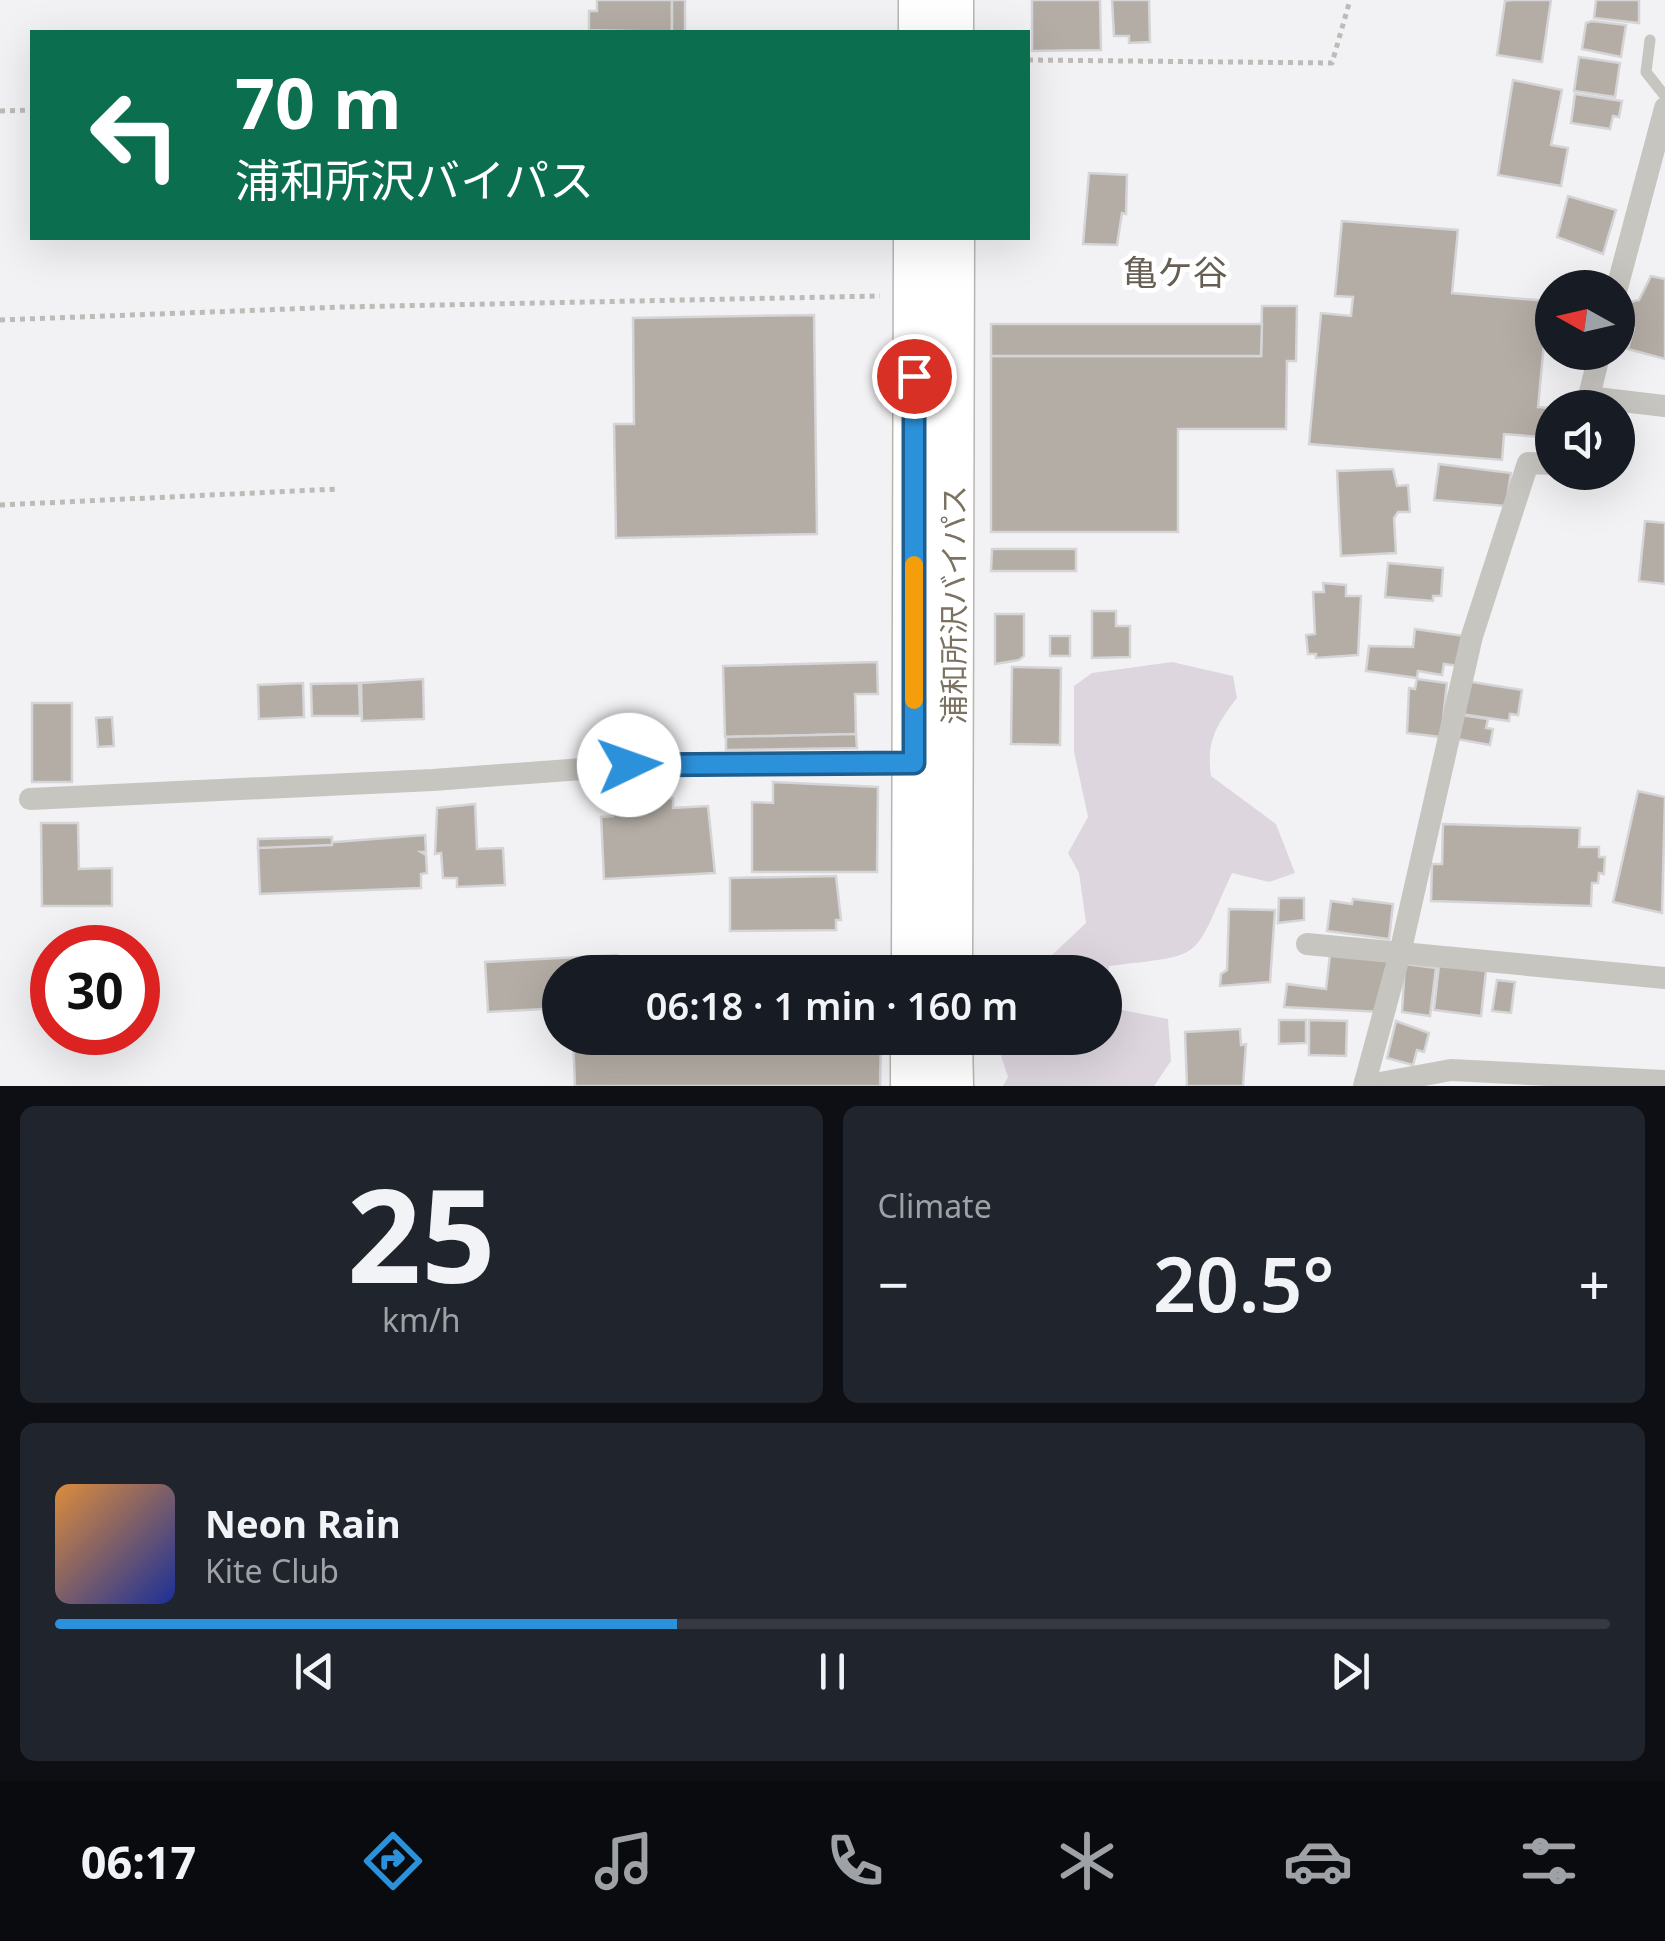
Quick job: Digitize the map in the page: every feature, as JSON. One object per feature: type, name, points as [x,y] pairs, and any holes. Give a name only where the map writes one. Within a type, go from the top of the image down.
[{"type":"highway","points":[[920,0],[920,30]]},
{"type":"highway","points":[[952,0],[952,30]]},
{"type":"highway","name":"浦和所沢バイパス","points":[[913,955],[915,240]]},
{"type":"highway","name":"浦和所沢バイパス","points":[[951,955],[953,240]]},
{"type":"highway","points":[[912,1055],[912,1086]]},
{"type":"highway","points":[[951,1055],[952,1086]]},
{"type":"street","points":[[1623,270],[1665,108]]},
{"type":"street","points":[[1635,404],[1665,406]]},
{"type":"street","points":[[1535,463],[1528,463],[1472,636],[1400,953],[1364,1084],[1451,1070],[1665,1080]]},
{"type":"street","points":[[30,798],[433,780],[664,763],[914,763]]},
{"type":"street","points":[[1307,944],[1665,978]]},
{"type":"lane","points":[[1650,40],[1646,72],[1665,96]]},
{"type":"path","points":[[1030,60],[1332,62],[1350,0]]},
{"type":"path","points":[[0,111],[30,110]]},
{"type":"path","points":[[0,320],[342,307],[913,295]]},
{"type":"path","points":[[0,505],[338,488]]},
{"type":"shaded area","points":[[1172,662],[1233,676],[1237,698],[1214,734],[1211,776],[1276,824],[1295,873],[1269,882],[1232,873],[1201,938],[1181,955],[1122,964],[1122,955],[1052,955],[1086,923],[1079,873],[1068,853],[1088,817],[1074,752],[1074,686],[1092,673]]},
{"type":"shaded area","points":[[1122,1010],[1168,1019],[1171,1061],[1154,1086],[1003,1086],[1008,1077],[1001,1055],[1122,1055]]},
{"type":"building","points":[[597,0],[672,0],[672,30],[589,30],[589,11],[597,11]]},
{"type":"building","points":[[672,0],[685,0],[685,30],[672,30]]},
{"type":"building","points":[[1032,0],[1100,0],[1101,50],[1032,51]]},
{"type":"building","points":[[1112,0],[1149,0],[1150,42],[1129,43],[1129,36],[1114,36]]},
{"type":"building","points":[[1551,0],[1542,62],[1497,55],[1505,1]]},
{"type":"building","points":[[1596,0],[1639,0],[1639,23],[1594,18]]},
{"type":"building","points":[[1586,23],[1626,25],[1621,57],[1582,49]]},
{"type":"building","points":[[1579,57],[1620,63],[1615,97],[1574,91]]},
{"type":"building","points":[[1513,80],[1562,90],[1551,145],[1568,148],[1561,186],[1498,175]]},
{"type":"building","points":[[1575,94],[1622,101],[1619,117],[1613,116],[1610,129],[1571,123]]},
{"type":"building","points":[[1089,173],[1127,175],[1126,214],[1122,213],[1117,245],[1083,244]]},
{"type":"building","points":[[1568,196],[1616,210],[1603,254],[1557,237]]},
{"type":"building","points":[[1342,221],[1458,230],[1452,293],[1535,300],[1535,370],[1541,370],[1540,390],[1535,390],[1535,437],[1504,434],[1502,460],[1309,444],[1321,313],[1351,316],[1353,297],[1335,296]]},
{"type":"building","points":[[1651,276],[1665,279],[1665,359],[1635,351],[1635,301]]},
{"type":"building","points":[[1262,306],[1297,306],[1296,361],[1287,361],[1286,429],[1178,429],[1178,532],[991,532],[991,356],[1261,356]]},
{"type":"building","points":[[814,315],[817,534],[616,538],[614,424],[634,424],[633,318]]},
{"type":"building","points":[[991,324],[1262,324],[1261,356],[991,356]]},
{"type":"building","points":[[1439,464],[1511,473],[1506,506],[1434,500]]},
{"type":"building","points":[[1393,469],[1397,486],[1408,485],[1410,512],[1398,512],[1394,518],[1396,553],[1341,556],[1337,471]]},
{"type":"building","points":[[1645,521],[1665,523],[1665,584],[1639,581]]},
{"type":"building","points":[[992,549],[1076,549],[1076,571],[991,571]]},
{"type":"building","points":[[1388,563],[1443,568],[1441,596],[1433,596],[1433,601],[1385,597]]},
{"type":"building","points":[[1323,583],[1346,585],[1346,596],[1361,596],[1358,655],[1316,658],[1316,654],[1308,654],[1306,635],[1315,634],[1313,592],[1324,592]]},
{"type":"building","points":[[1092,611],[1116,611],[1116,626],[1130,626],[1130,657],[1092,658]]},
{"type":"building","points":[[995,614],[1024,614],[1024,656],[1019,660],[995,664]]},
{"type":"building","points":[[1415,629],[1464,636],[1459,666],[1444,664],[1442,675],[1418,671],[1417,678],[1366,671],[1369,646],[1413,647]]},
{"type":"building","points":[[1050,636],[1070,636],[1070,656],[1050,656]]},
{"type":"building","points":[[877,662],[878,694],[855,694],[856,734],[725,737],[723,666]]},
{"type":"building","points":[[1012,667],[1061,668],[1060,745],[1011,744]]},
{"type":"building","points":[[423,679],[424,719],[362,721],[361,683]]},
{"type":"building","points":[[1417,679],[1447,683],[1441,737],[1407,733],[1409,688],[1415,689]]},
{"type":"building","points":[[1466,681],[1522,690],[1518,715],[1510,714],[1509,721],[1460,714]]},
{"type":"building","points":[[303,683],[304,717],[259,719],[258,685]]},
{"type":"building","points":[[359,683],[360,716],[312,716],[311,684]]},
{"type":"building","points":[[32,703],[72,703],[72,782],[32,782]]},
{"type":"building","points":[[1461,715],[1488,719],[1486,728],[1493,729],[1490,745],[1457,739]]},
{"type":"building","points":[[112,717],[114,746],[98,747],[96,718]]},
{"type":"building","points":[[856,734],[857,748],[726,750],[726,737]]},
{"type":"building","points":[[773,782],[878,787],[877,872],[752,872],[752,802],[773,803]]},
{"type":"building","points":[[1638,791],[1665,797],[1662,913],[1613,902]]},
{"type":"building","points":[[673,798],[673,808],[708,806],[715,873],[604,879],[601,817],[613,816],[612,808],[629,807],[628,800]]},
{"type":"building","points":[[475,804],[477,849],[503,848],[505,885],[457,887],[457,878],[443,878],[441,853],[435,854],[437,808]]},
{"type":"building","points":[[41,823],[78,823],[79,869],[112,868],[112,906],[42,906]]},
{"type":"building","points":[[1443,824],[1580,828],[1579,847],[1599,847],[1599,857],[1605,857],[1604,874],[1599,873],[1598,883],[1592,883],[1591,906],[1431,901],[1432,864],[1442,864]]},
{"type":"building","points":[[425,835],[426,852],[421,852],[426,855],[427,873],[421,874],[421,888],[260,894],[258,848]]},
{"type":"building","points":[[332,837],[332,845],[258,848],[258,839]]},
{"type":"building","points":[[836,876],[841,920],[836,920],[836,930],[730,931],[730,878]]},
{"type":"building","points":[[1279,898],[1304,898],[1304,920],[1278,923]]},
{"type":"building","points":[[1353,899],[1393,904],[1389,939],[1327,931],[1331,901],[1352,904]]},
{"type":"building","points":[[1229,909],[1275,910],[1270,982],[1220,986],[1221,974],[1227,970]]},
{"type":"building","points":[[1330,955],[1388,961],[1382,1012],[1284,1007],[1287,984],[1326,989]]},
{"type":"building","points":[[542,959],[542,1009],[488,1012],[485,962]]},
{"type":"building","points":[[1405,964],[1436,968],[1430,1016],[1402,1012]]},
{"type":"building","points":[[1439,965],[1486,971],[1481,1016],[1434,1010]]},
{"type":"building","points":[[1497,980],[1515,982],[1511,1013],[1492,1011]]},
{"type":"building","points":[[1279,1020],[1306,1020],[1306,1043],[1279,1044]]},
{"type":"building","points":[[1309,1020],[1347,1021],[1346,1056],[1309,1055]]},
{"type":"building","points":[[1396,1021],[1429,1033],[1424,1052],[1417,1050],[1413,1065],[1387,1058]]},
{"type":"building","points":[[1240,1029],[1241,1045],[1246,1044],[1243,1086],[1187,1086],[1185,1032]]},
{"type":"building","points":[[574,1055],[881,1055],[880,1086],[575,1086]]},
{"type":"slow traffic","points":[[914,565],[914,700]]},
{"type":"district","name":"亀ケ谷","points":[[1175,271]]},
{"type":"route","points":[[629,765],[914,763],[914,376]]}]
